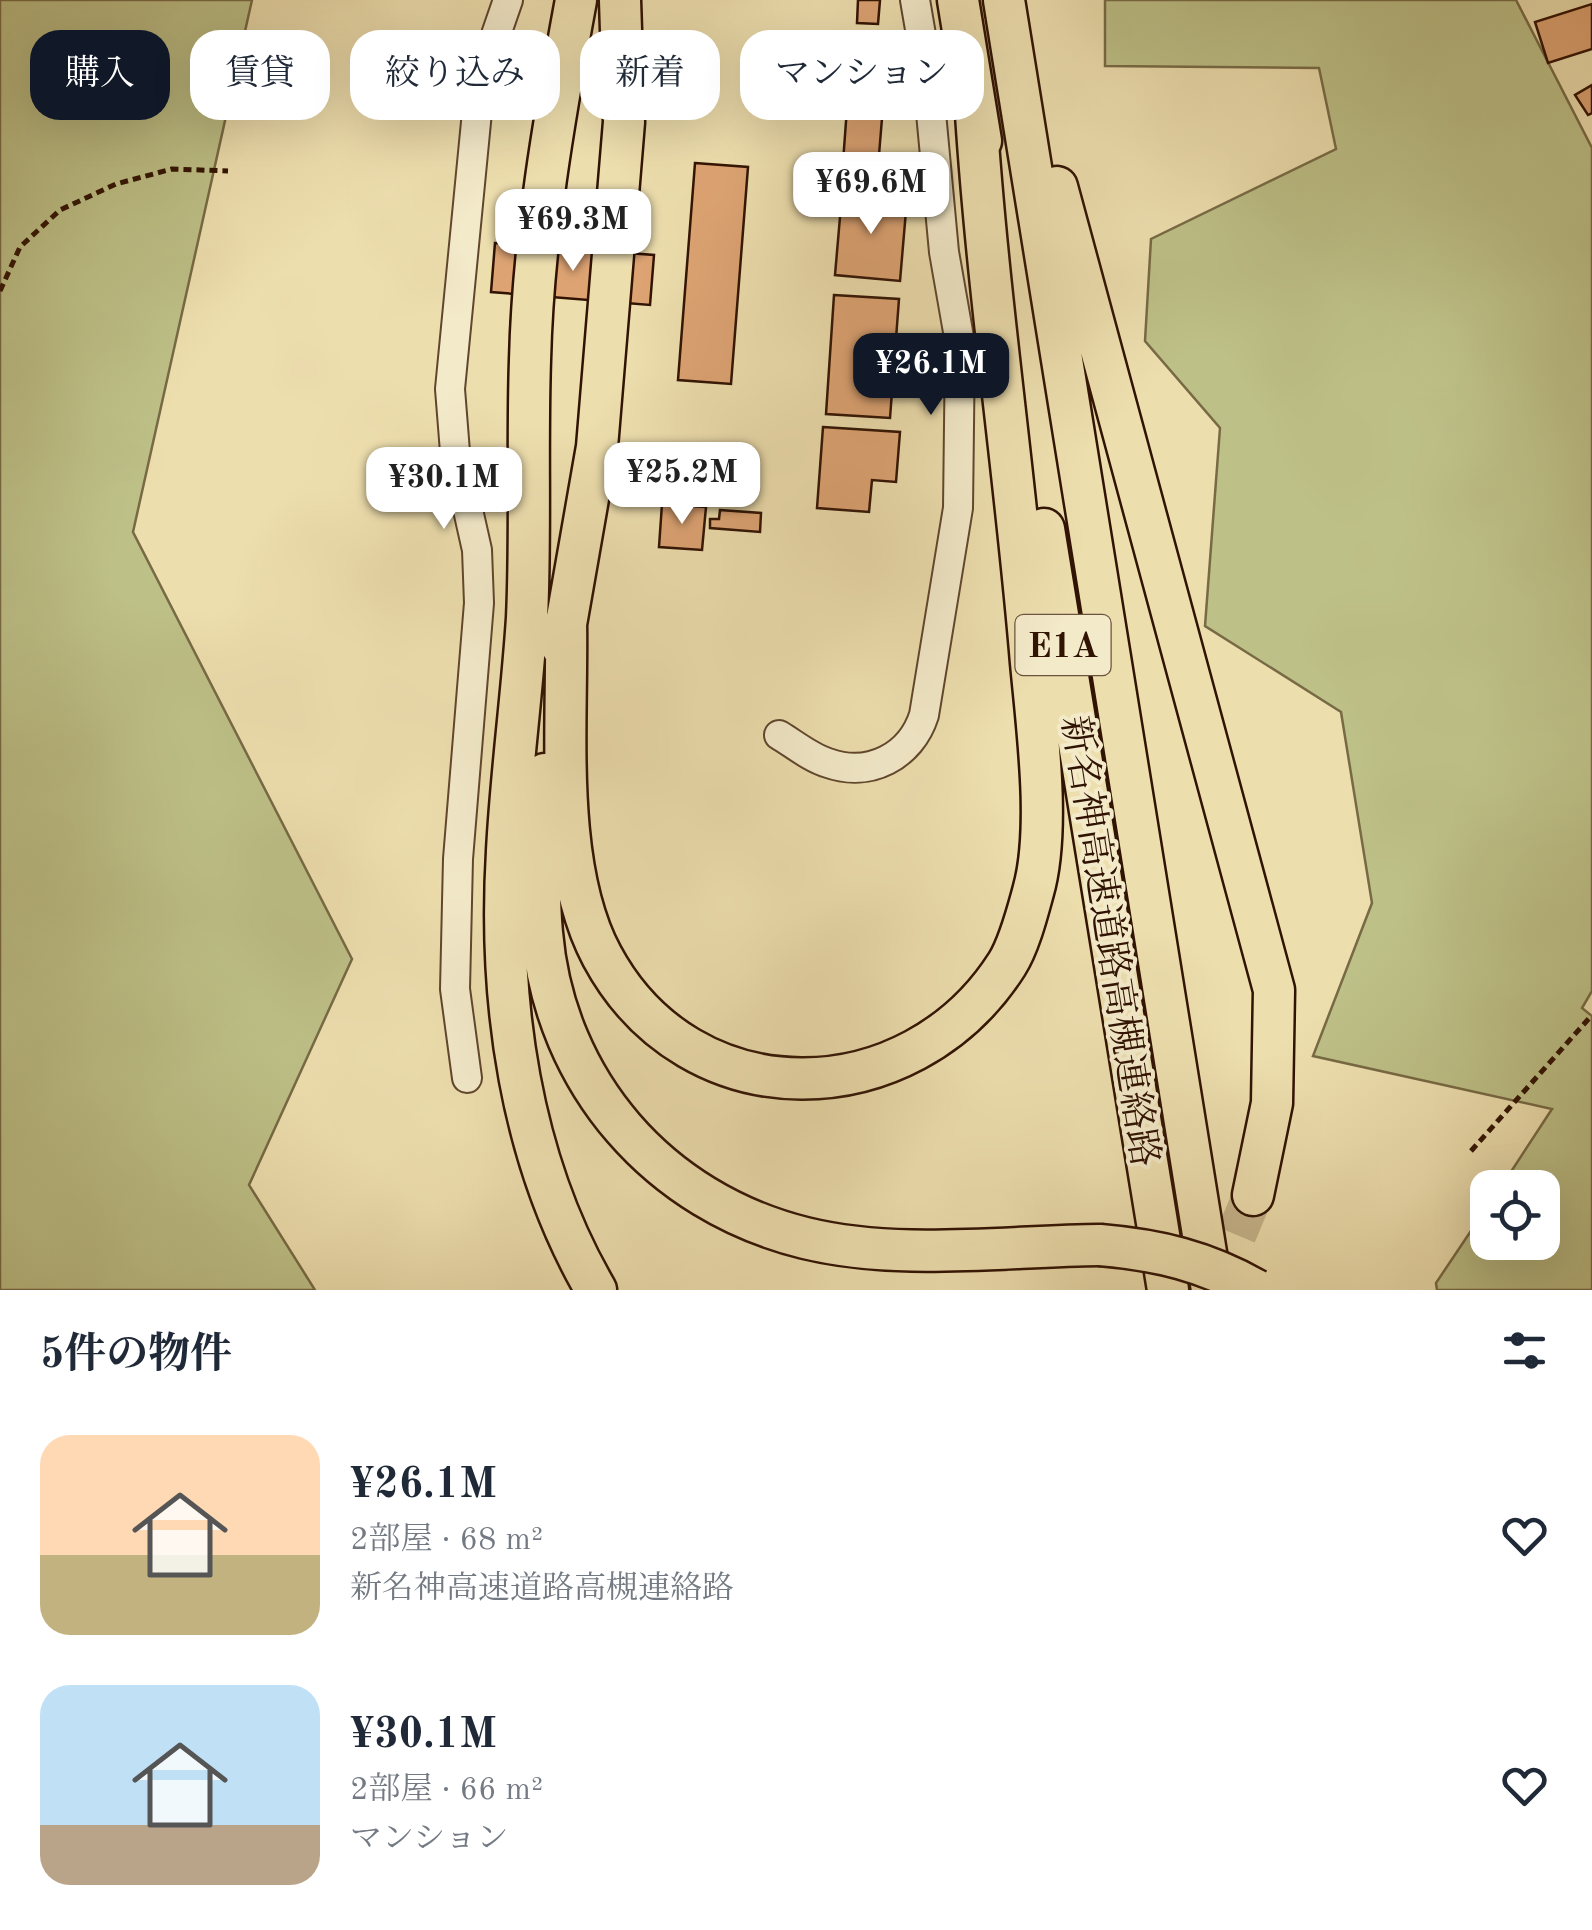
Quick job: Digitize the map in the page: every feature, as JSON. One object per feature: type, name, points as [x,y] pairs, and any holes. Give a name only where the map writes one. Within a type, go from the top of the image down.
[{"type":"highway","points":[[576,0],[556,104],[535,271],[527,616],[506,855],[518,1075],[544,1180],[596,1290]]},
{"type":"highway","points":[[620,0],[624,122],[598,428],[548,733],[539,863],[542,935],[554,998],[574,1054],[604,1106],[638,1146],[679,1184],[740,1216],[806,1238],[884,1249],[1100,1245],[1151,1249],[1214,1266],[1256,1290]]},
{"type":"highway","name":"新名神高速道路高槻連絡路","points":[[958,0],[963,30]]},
{"type":"highway","points":[[1005,0],[1274,990],[1272,1103],[1253,1196]]},
{"type":"highway","name":"新名神高速道路高槻連絡路","points":[[1005,0],[1212,1290]]},
{"type":"highway","points":[[566,621],[569,818],[580,896],[601,954],[630,998],[666,1033],[716,1063],[766,1078],[852,1076],[902,1057],[962,1017],[1008,962],[1035,888],[1040,808],[1020,534],[985,246],[976,120]]},
{"type":"highway","name":"新名神高速道路高槻連絡路","points":[[977,120],[1168,1290]]},
{"type":"street","points":[[468,1078],[455,989],[458,878],[479,602],[477,550],[455,452],[450,389],[480,81],[508,0]]},
{"type":"street","points":[[778,735],[829,764],[870,765],[898,756],[916,740],[924,715],[958,508],[960,343],[944,252],[915,0]]},
{"type":"path","points":[[0,291],[20,247],[60,210],[116,184],[172,170],[228,171]]},
{"type":"path","points":[[1471,1150],[1592,1014]]},
{"type":"green space","points":[[0,0],[252,0],[245,30],[190,30],[190,120],[225,120],[133,532],[352,959],[249,1185],[315,1290],[0,1290]]},
{"type":"green space","points":[[1105,0],[1516,0],[1592,148],[1592,991],[1582,1008],[1592,1016],[1592,1290],[1437,1290],[1436,1283],[1470,1232],[1470,1260],[1560,1260],[1560,1170],[1512,1170],[1552,1109],[1313,1056],[1372,903],[1341,712],[1205,626],[1220,428],[1145,341],[1151,239],[1336,149],[1319,68],[1105,66]]},
{"type":"building","points":[[858,0],[880,0],[878,24],[857,23]]},
{"type":"building","points":[[1592,4],[1592,49],[1548,63],[1535,22]]},
{"type":"building","points":[[1592,85],[1592,113],[1588,115],[1575,95]]},
{"type":"building","points":[[846,120],[882,120],[877,179],[842,176]]},
{"type":"building","points":[[695,163],[748,167],[731,384],[678,380]]},
{"type":"building","points":[[842,194],[907,199],[900,281],[835,275]]},
{"type":"building","points":[[495,243],[654,255],[650,305],[491,292]]},
{"type":"building","points":[[834,295],[899,299],[890,418],[826,414]]},
{"type":"building","points":[[823,427],[900,432],[896,482],[872,480],[869,512],[817,508]]},
{"type":"building","points":[[662,504],[706,507],[702,550],[659,547]]},
{"type":"building","points":[[720,510],[761,513],[760,532],[710,528],[710,519],[719,519]]},
{"type":"tunnel","points":[[1213,1290],[1253,1195]]}]
